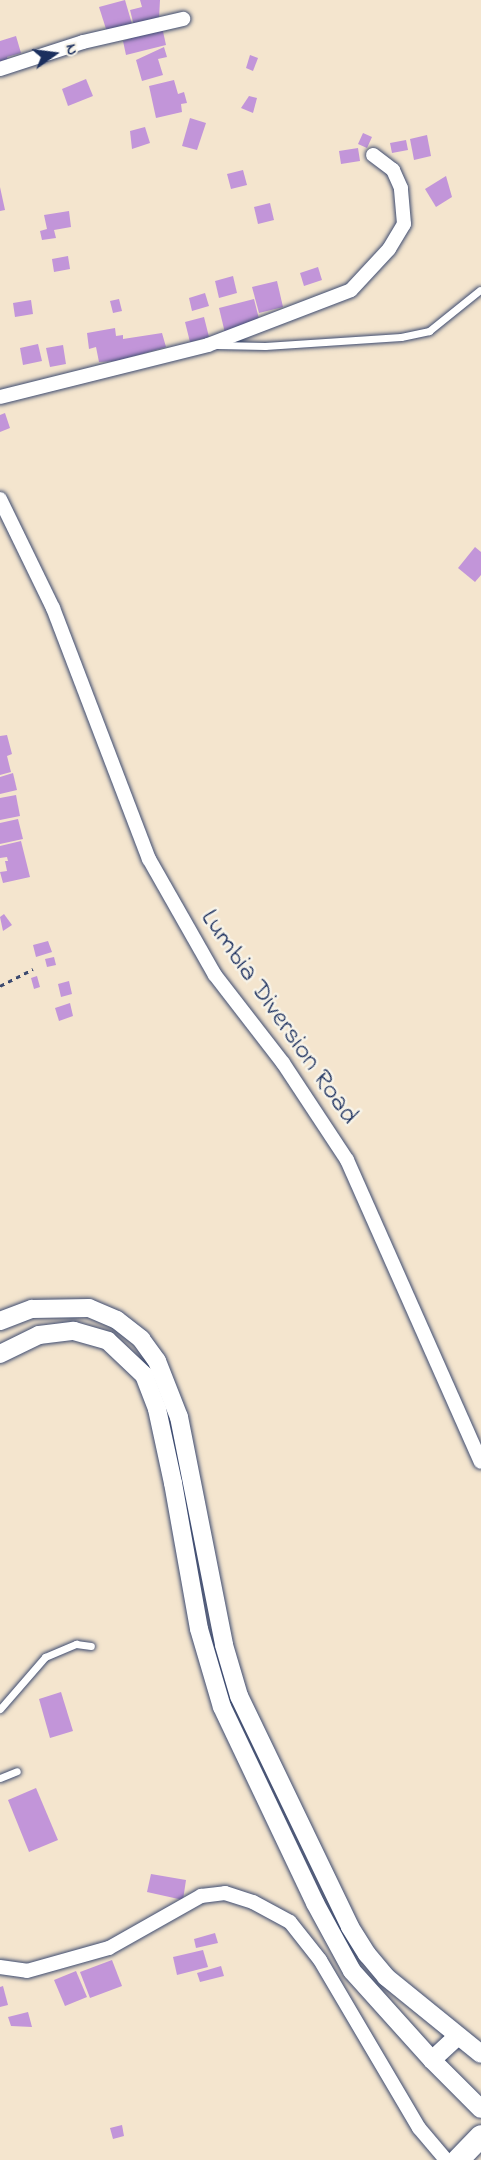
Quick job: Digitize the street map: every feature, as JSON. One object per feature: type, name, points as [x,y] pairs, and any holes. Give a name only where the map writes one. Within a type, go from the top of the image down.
[{"type":"main road","points":[[458,2160],[481,2136]]},
{"type":"street","points":[[0,69],[83,42],[183,19]]},
{"type":"street","points":[[0,397],[208,345],[351,290],[389,249],[404,224],[405,206],[393,170],[373,155]]},
{"type":"street","name":"Lumbia Diversion Road","points":[[0,499],[53,608],[149,859],[215,975],[284,1063],[347,1160],[481,1462]]},
{"type":"street","points":[[0,1321],[32,1308],[89,1308],[117,1320],[141,1338],[157,1361],[179,1417],[224,1644],[239,1696],[350,1927],[387,1977],[457,2037],[481,2054]]},
{"type":"street","points":[[0,1354],[39,1335],[74,1331],[108,1341],[144,1375],[157,1409],[171,1472],[199,1629],[222,1707],[315,1903],[352,1971],[369,1993],[481,2109]]},
{"type":"street","points":[[0,1967],[12,1971],[35,1970],[109,1948],[134,1938],[201,1896],[225,1893],[253,1902],[290,1922],[320,1960],[419,2128],[446,2160]]},
{"type":"street","points":[[369,1993],[387,1977]]},
{"type":"street","points":[[432,2060],[457,2037]]},
{"type":"lane","points":[[208,345],[265,346],[401,337],[429,332],[480,290]]},
{"type":"lane","points":[[0,1709],[45,1657],[64,1646],[91,1646]]},
{"type":"lane","points":[[0,1778],[17,1771]]},
{"type":"path","points":[[0,986],[33,969]]},
{"type":"building","points":[[125,0],[132,24],[107,32],[99,7]]},
{"type":"building","points":[[140,0],[160,0],[159,19],[134,26],[130,10],[142,7]]},
{"type":"building","points":[[162,27],[166,45],[126,55],[123,41]]},
{"type":"building","points":[[16,36],[21,53],[7,57],[8,62],[0,64],[0,41]]},
{"type":"building","points":[[164,47],[167,57],[158,59],[163,75],[142,81],[136,60]]},
{"type":"building","points":[[250,55],[258,58],[253,71],[246,68]]},
{"type":"building","points":[[86,79],[93,96],[68,106],[62,89]]},
{"type":"building","points":[[174,80],[178,94],[184,92],[187,103],[181,104],[182,112],[156,118],[149,86]]},
{"type":"building","points":[[249,96],[257,98],[253,113],[241,108]]},
{"type":"building","points":[[190,118],[206,123],[197,150],[182,146]]},
{"type":"building","points":[[145,127],[150,143],[132,149],[130,131]]},
{"type":"building","points":[[363,133],[372,137],[367,148],[358,144]]},
{"type":"building","points":[[427,135],[431,156],[414,160],[410,139]]},
{"type":"building","points":[[406,140],[408,150],[392,153],[390,143]]},
{"type":"building","points":[[358,148],[360,161],[341,164],[339,151]]},
{"type":"building","points":[[243,170],[247,185],[231,189],[227,174]]},
{"type":"building","points":[[446,176],[452,197],[436,207],[425,189]]},
{"type":"building","points":[[0,187],[5,210],[0,211]]},
{"type":"building","points":[[270,203],[274,220],[258,224],[254,207]]},
{"type":"building","points":[[69,211],[71,227],[54,230],[56,238],[42,240],[40,231],[47,229],[44,215]]},
{"type":"building","points":[[68,256],[70,269],[54,272],[52,259]]},
{"type":"building","points":[[318,267],[322,280],[304,286],[300,273]]},
{"type":"building","points":[[233,276],[237,293],[219,298],[215,281]]},
{"type":"building","points":[[277,281],[283,307],[259,313],[252,287]]},
{"type":"building","points":[[205,293],[209,306],[192,311],[189,298]]},
{"type":"building","points":[[119,299],[122,311],[113,313],[110,301]]},
{"type":"building","points":[[254,299],[260,323],[225,333],[219,308]]},
{"type":"building","points":[[31,300],[33,314],[15,317],[13,303]]},
{"type":"building","points":[[204,317],[209,337],[190,342],[185,322]]},
{"type":"building","points":[[115,328],[116,336],[123,335],[123,339],[162,333],[166,347],[117,361],[99,362],[96,347],[89,349],[87,333]]},
{"type":"building","points":[[38,344],[42,361],[23,365],[20,348]]},
{"type":"building","points":[[63,345],[66,364],[50,367],[46,348]]},
{"type":"building","points":[[5,413],[10,428],[0,432],[0,415]]},
{"type":"building","points":[[475,547],[481,552],[481,575],[475,582],[458,568]]},
{"type":"building","points":[[7,735],[12,754],[7,756],[11,772],[0,775],[0,736]]},
{"type":"building","points":[[13,773],[17,790],[0,794],[0,777]]},
{"type":"building","points":[[16,795],[20,816],[0,820],[0,798]]},
{"type":"building","points":[[18,819],[23,839],[0,844],[0,823]]},
{"type":"building","points":[[21,841],[30,877],[3,883],[0,872],[7,871],[5,861],[8,861],[7,857],[0,858],[0,846]]},
{"type":"building","points":[[4,914],[12,925],[3,931],[0,917]]},
{"type":"building","points":[[48,941],[52,952],[36,957],[33,945]]},
{"type":"building","points":[[54,957],[56,965],[47,967],[45,959]]},
{"type":"building","points":[[37,976],[40,987],[34,989],[31,978]]},
{"type":"building","points":[[69,981],[72,994],[61,997],[58,984]]},
{"type":"building","points":[[70,1003],[73,1016],[59,1021],[55,1008]]},
{"type":"building","points":[[61,1692],[73,1731],[50,1738],[39,1699]]},
{"type":"building","points":[[36,1788],[58,1840],[29,1852],[8,1800]]},
{"type":"building","points":[[151,1874],[186,1880],[183,1900],[147,1892]]},
{"type":"building","points":[[215,1933],[218,1943],[196,1948],[194,1939]]},
{"type":"building","points":[[203,1950],[208,1967],[177,1975],[173,1957]]},
{"type":"building","points":[[112,1960],[122,1986],[90,1998],[80,1972]]},
{"type":"building","points":[[221,1966],[224,1976],[200,1982],[197,1973]]},
{"type":"building","points":[[76,1971],[87,1997],[65,2006],[54,1980]]},
{"type":"building","points":[[3,1986],[8,2005],[0,2007],[0,1987]]},
{"type":"building","points":[[28,2012],[32,2027],[11,2026],[8,2017]]},
{"type":"building","points":[[122,2125],[124,2136],[113,2139],[110,2128]]}]
